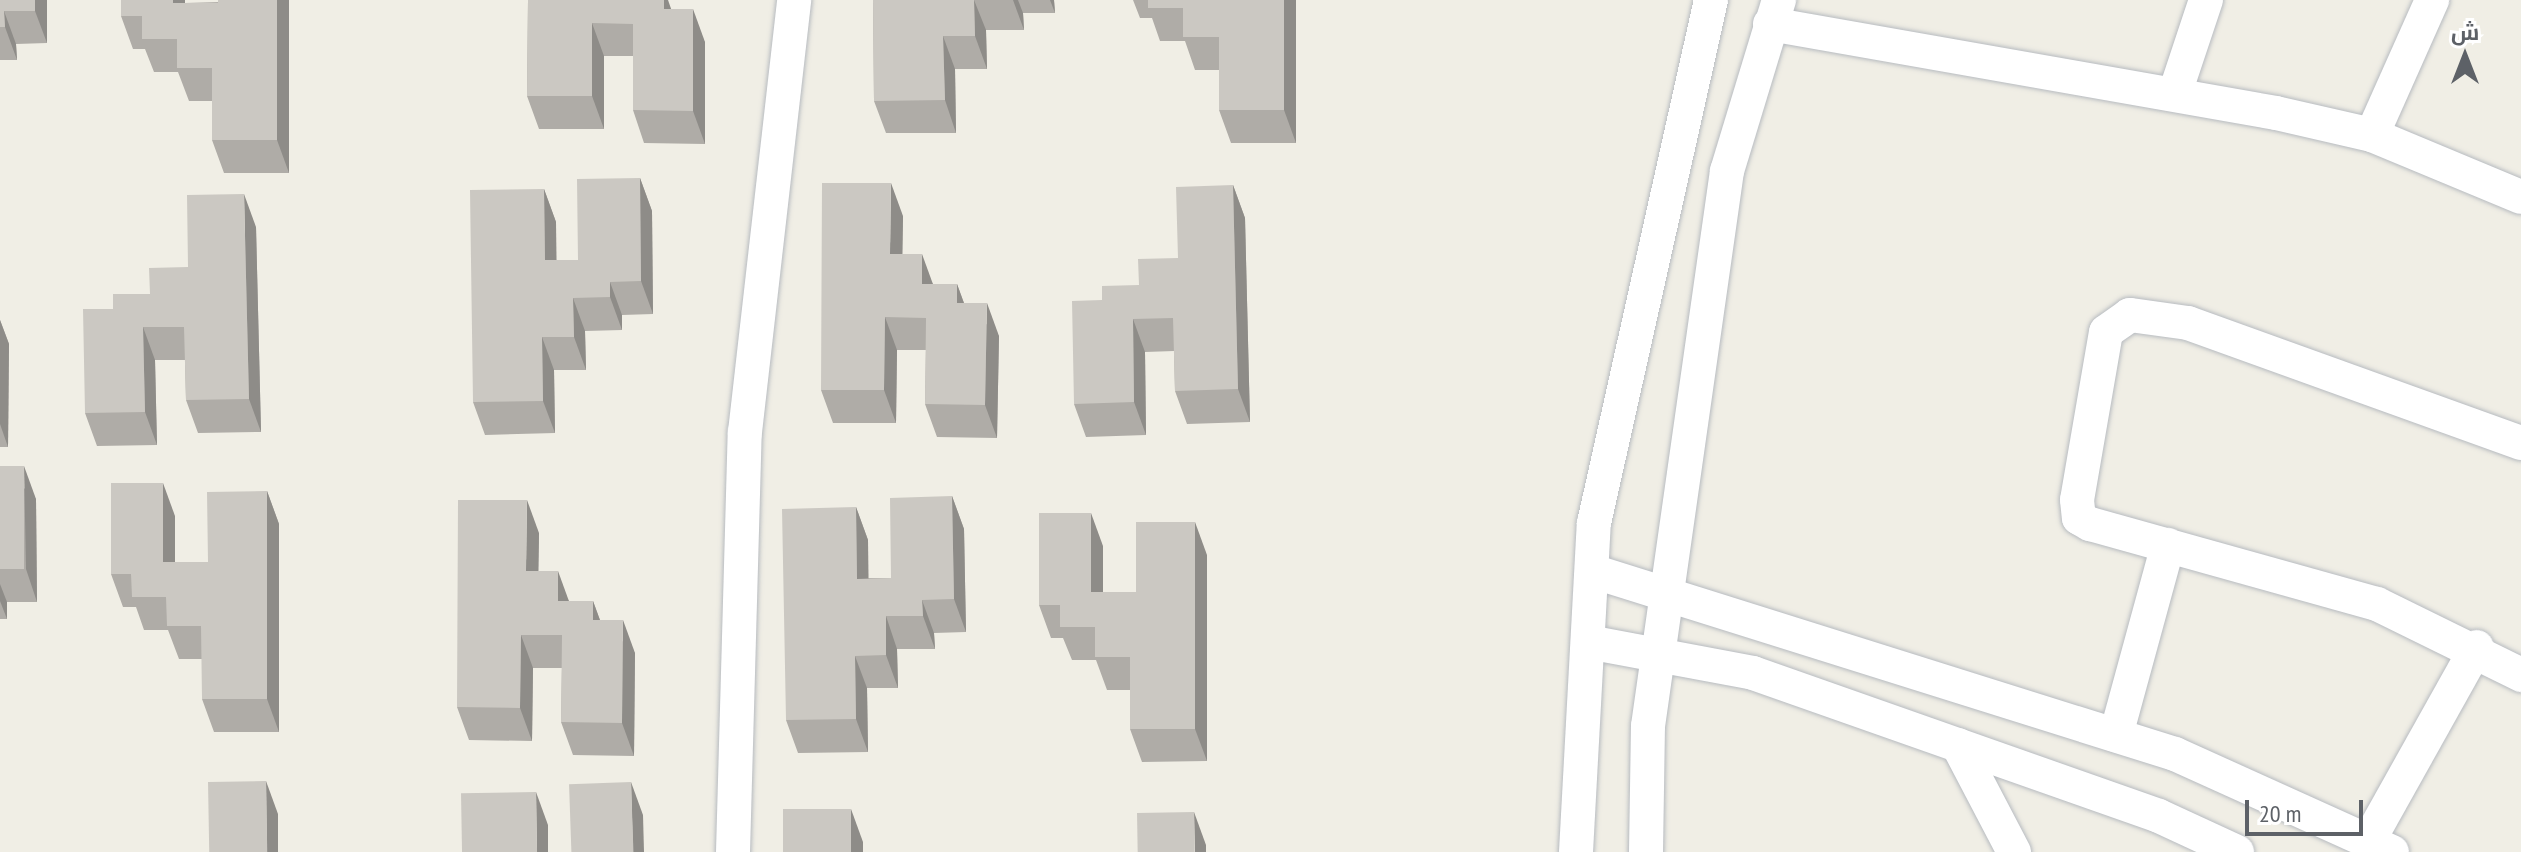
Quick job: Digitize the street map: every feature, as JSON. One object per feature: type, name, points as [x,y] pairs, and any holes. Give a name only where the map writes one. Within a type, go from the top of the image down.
[{"type":"street","points":[[733,852],[745,432],[794,0]]},
{"type":"street","points":[[1576,852],[1594,523],[1711,0]]},
{"type":"street","points":[[2176,90],[2206,0]]},
{"type":"street","points":[[2372,135],[2432,0]]},
{"type":"street","points":[[1646,852],[1648,726],[1727,171],[1775,12],[2176,90],[2372,135],[2521,197]]},
{"type":"street","points":[[2521,443],[2188,323],[2130,315],[2106,332],[2077,511],[2090,524],[2377,604],[2477,647],[2521,675]]},
{"type":"street","points":[[2116,735],[2168,545]]},
{"type":"street","points":[[1592,571],[1667,590],[2116,735],[2381,846],[2477,647]]},
{"type":"street","points":[[1588,642],[1659,651],[1753,673],[2159,816],[2237,852]]},
{"type":"street","points":[[1958,745],[2014,852]]},
{"type":"building","points":[[0,0],[35,0],[35,11],[4,11],[5,27],[0,27]]},
{"type":"building","points":[[121,0],[218,3],[218,0],[277,0],[277,140],[212,140],[212,68],[177,68],[177,39],[142,39],[142,16],[121,16]]},
{"type":"building","points":[[528,0],[664,0],[664,9],[693,9],[693,111],[633,110],[633,24],[592,23],[592,96],[527,96]]},
{"type":"building","points":[[873,0],[974,0],[975,36],[943,36],[945,100],[874,101]]},
{"type":"building","points":[[1148,0],[1284,0],[1284,110],[1219,110],[1219,37],[1183,37],[1183,8],[1148,8]]},
{"type":"building","points":[[640,178],[641,281],[610,282],[610,297],[573,298],[574,337],[542,337],[543,401],[473,402],[470,190],[544,189],[545,260],[578,260],[577,179]]},
{"type":"building","points":[[822,183],[891,183],[890,254],[922,254],[922,284],[957,284],[957,303],[987,303],[985,405],[925,404],[926,318],[885,317],[884,390],[821,390]]},
{"type":"building","points":[[1233,185],[1238,389],[1175,391],[1173,318],[1133,319],[1134,402],[1074,404],[1072,301],[1102,300],[1102,286],[1139,285],[1138,259],[1178,258],[1176,187]]},
{"type":"building","points":[[244,194],[249,399],[186,400],[184,327],[143,327],[145,412],[85,413],[83,309],[113,309],[113,294],[150,294],[149,268],[188,267],[187,195]]},
{"type":"building","points":[[0,466],[24,466],[24,569],[0,569]]},
{"type":"building","points":[[111,483],[163,483],[163,562],[208,562],[207,492],[267,491],[267,699],[202,699],[201,626],[167,626],[166,597],[132,597],[131,574],[111,574]]},
{"type":"building","points":[[952,496],[954,599],[922,600],[923,616],[886,616],[886,655],[855,656],[856,719],[786,720],[782,509],[856,507],[857,579],[891,578],[890,498]]},
{"type":"building","points":[[458,500],[527,500],[526,571],[558,571],[558,601],[593,601],[593,620],[623,620],[622,723],[561,722],[562,635],[521,635],[520,708],[457,707]]},
{"type":"building","points":[[1039,513],[1091,513],[1091,592],[1136,592],[1136,522],[1195,522],[1195,729],[1130,729],[1130,657],[1095,657],[1095,627],[1060,627],[1060,605],[1039,605]]},
{"type":"building","points":[[266,781],[267,852],[209,852],[208,782]]},
{"type":"building","points":[[631,782],[633,852],[571,852],[569,784]]},
{"type":"building","points":[[536,792],[537,852],[462,852],[461,793]]},
{"type":"building","points":[[783,809],[851,809],[851,852],[783,852]]},
{"type":"building","points":[[1194,812],[1195,852],[1138,852],[1137,813]]}]
